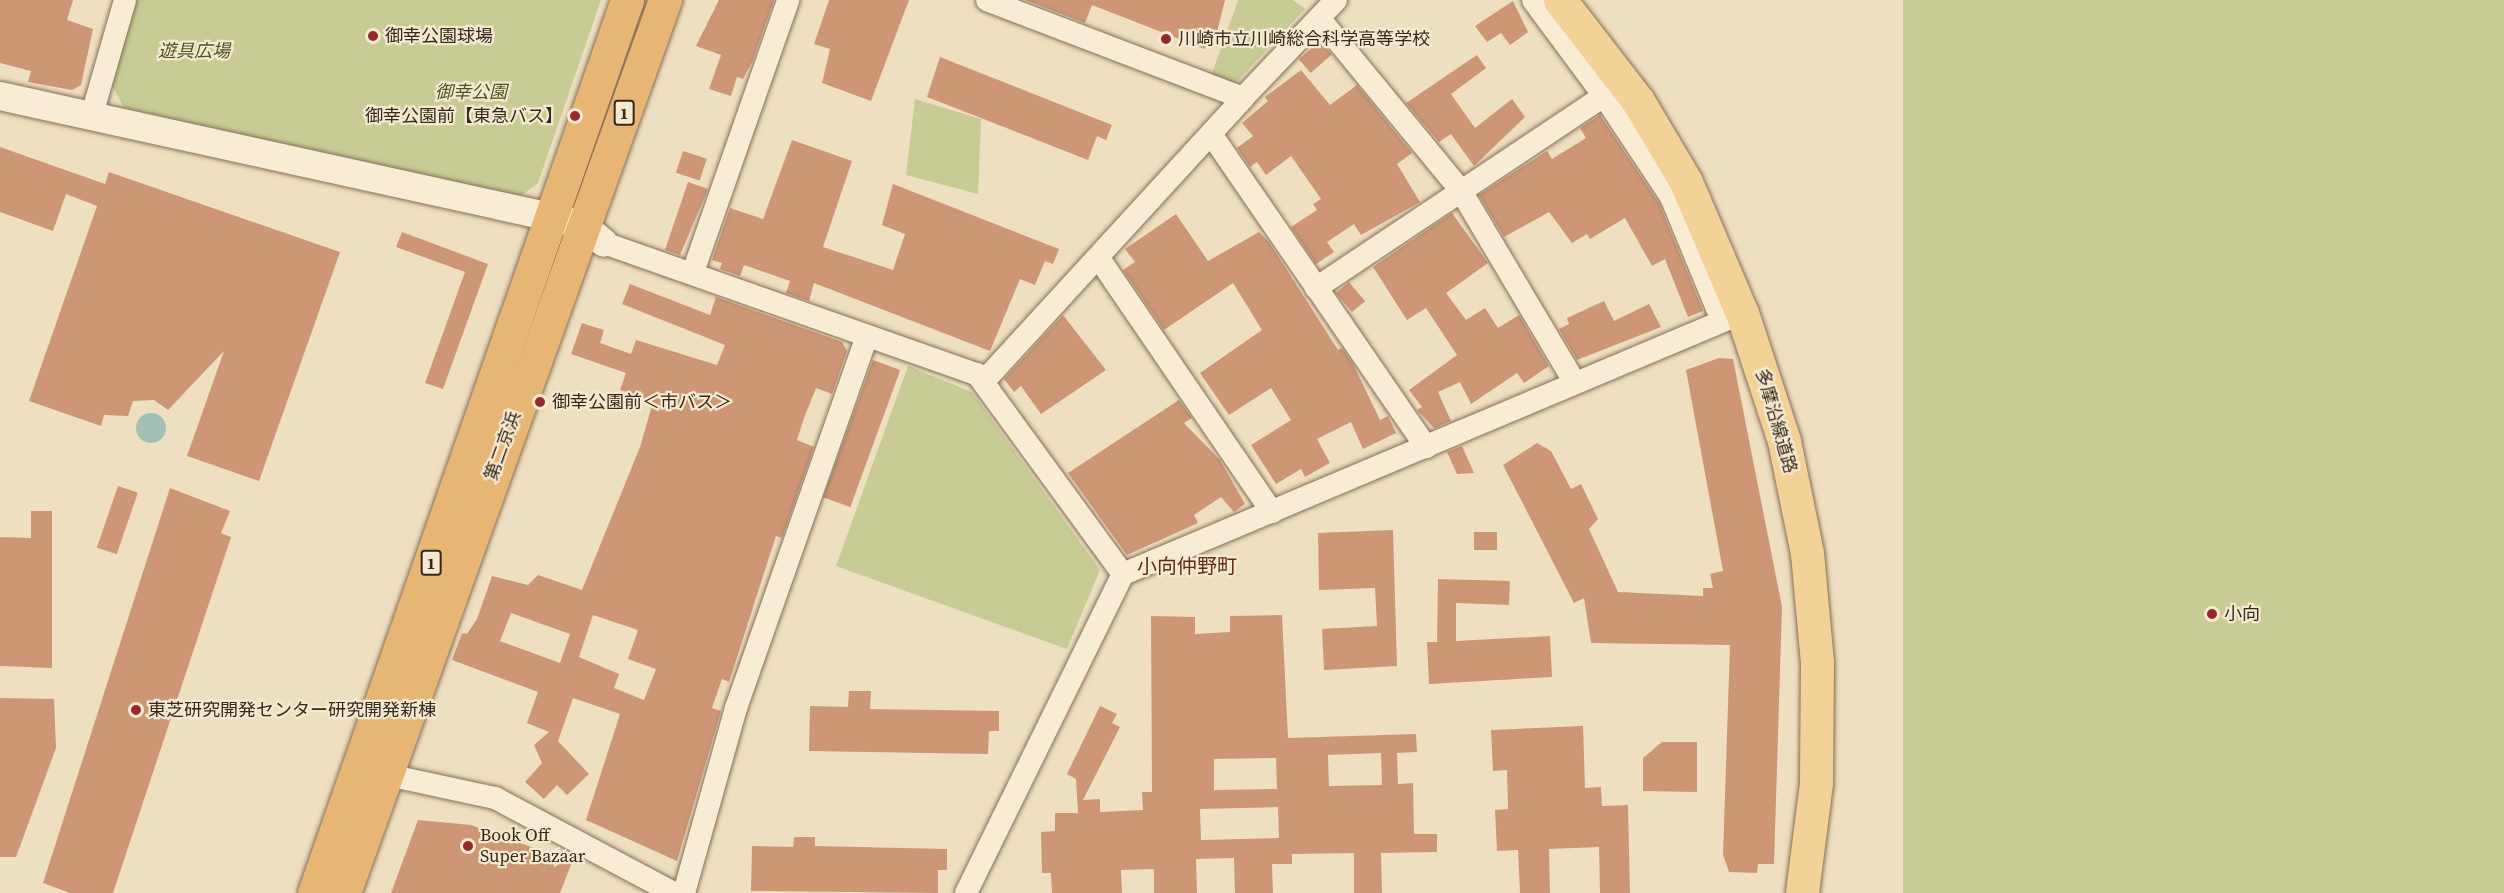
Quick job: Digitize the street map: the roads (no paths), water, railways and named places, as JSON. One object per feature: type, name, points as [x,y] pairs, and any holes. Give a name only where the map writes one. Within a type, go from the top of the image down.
[{"type":"highway","name":"第二京浜","points":[[314,893],[627,0]]},
{"type":"highway","name":"第二京浜","points":[[344,893],[587,236],[665,0]]},
{"type":"main road","name":"多摩沿線道路","points":[[1560,0],[1673,156],[1732,317],[1784,441],[1814,608],[1818,754],[1802,893]]},
{"type":"street","points":[[90,118],[124,0]]},
{"type":"street","points":[[693,272],[788,0]]},
{"type":"street","points":[[987,0],[1243,99]]},
{"type":"street","points":[[985,380],[1336,0]]},
{"type":"street","points":[[966,893],[1123,574],[1426,447],[1574,381],[1732,317],[1671,197],[1604,96],[1533,0]]},
{"type":"street","points":[[1319,18],[1461,191],[1574,381]]},
{"type":"street","points":[[0,96],[587,236],[693,272],[985,380],[1123,574]]},
{"type":"street","points":[[1316,288],[1604,96]]},
{"type":"street","points":[[1211,134],[1426,447]]},
{"type":"street","points":[[1098,257],[1272,512]]},
{"type":"street","points":[[684,893],[735,708],[867,336]]},
{"type":"street","points":[[388,775],[495,798],[674,893]]},
{"type":"water","points":[[151,413],[162,417],[166,428],[162,439],[151,443],[140,439],[136,428],[140,417]]},
{"type":"place","name":"御幸公園球場","points":[[373,36]]},
{"type":"place","name":"川崎市立川崎総合科学高等学校","points":[[1166,39]]},
{"type":"place","name":"御幸公園前【東急バス】","points":[[575,116]]},
{"type":"place","name":"御幸公園前＜市バス＞","points":[[540,402]]},
{"type":"place","name":"小向","points":[[2212,614]]},
{"type":"place","name":"東芝研究開発センター研究開発新棟","points":[[136,710]]},
{"type":"place","name":"Book Off Super Bazaar","points":[[468,846]]},
{"type":"district","name":"小向仲野町","points":[[1187,566]]},
{"type":"park label","name":"遊具広場","points":[[194,51]]},
{"type":"park label","name":"御幸公園","points":[[471,92]]}]
